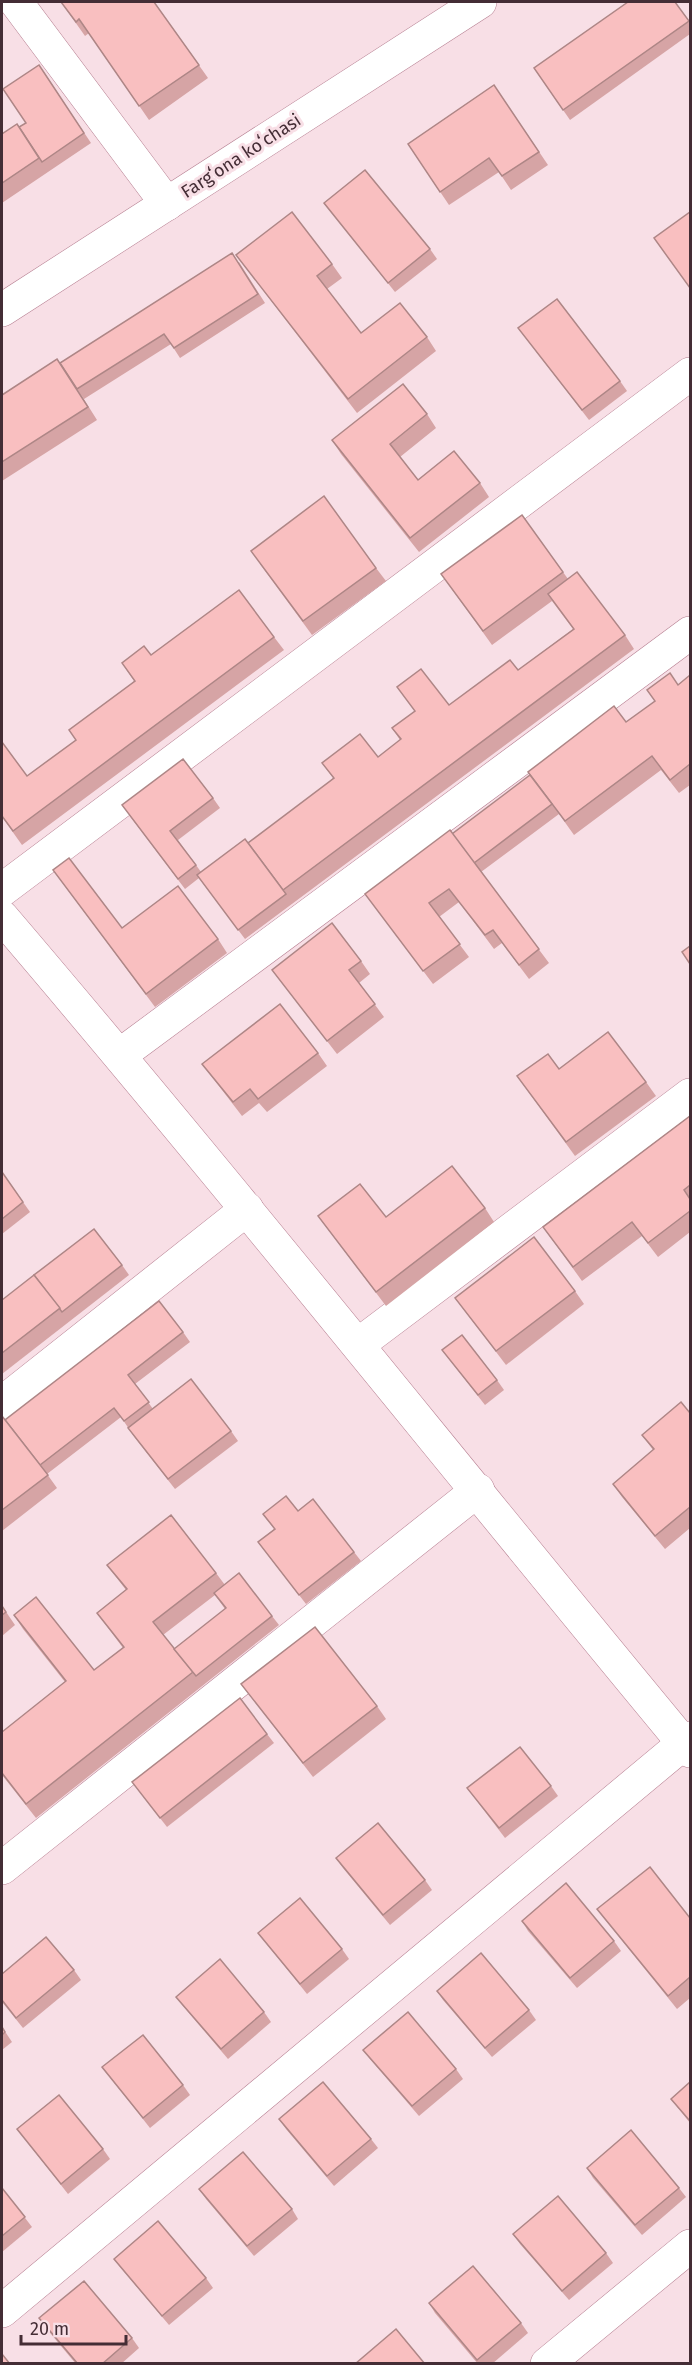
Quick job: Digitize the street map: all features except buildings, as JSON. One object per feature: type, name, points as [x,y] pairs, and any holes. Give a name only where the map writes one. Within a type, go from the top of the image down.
[{"type":"street","points":[[16,2],[167,204]]},
{"type":"street","name":"Fargʻona koʻchasi","points":[[2,310],[480,2]]},
{"type":"street","points":[[2,890],[690,374]]},
{"type":"street","points":[[120,1055],[690,633]]},
{"type":"street","points":[[2,2311],[688,1744],[120,1055],[8,936]]},
{"type":"street","points":[[359,1344],[690,1095]]},
{"type":"street","points":[[2,1403],[247,1209]]},
{"type":"street","points":[[2,1868],[478,1490]]},
{"type":"street","points":[[547,2364],[690,2246]]}]
